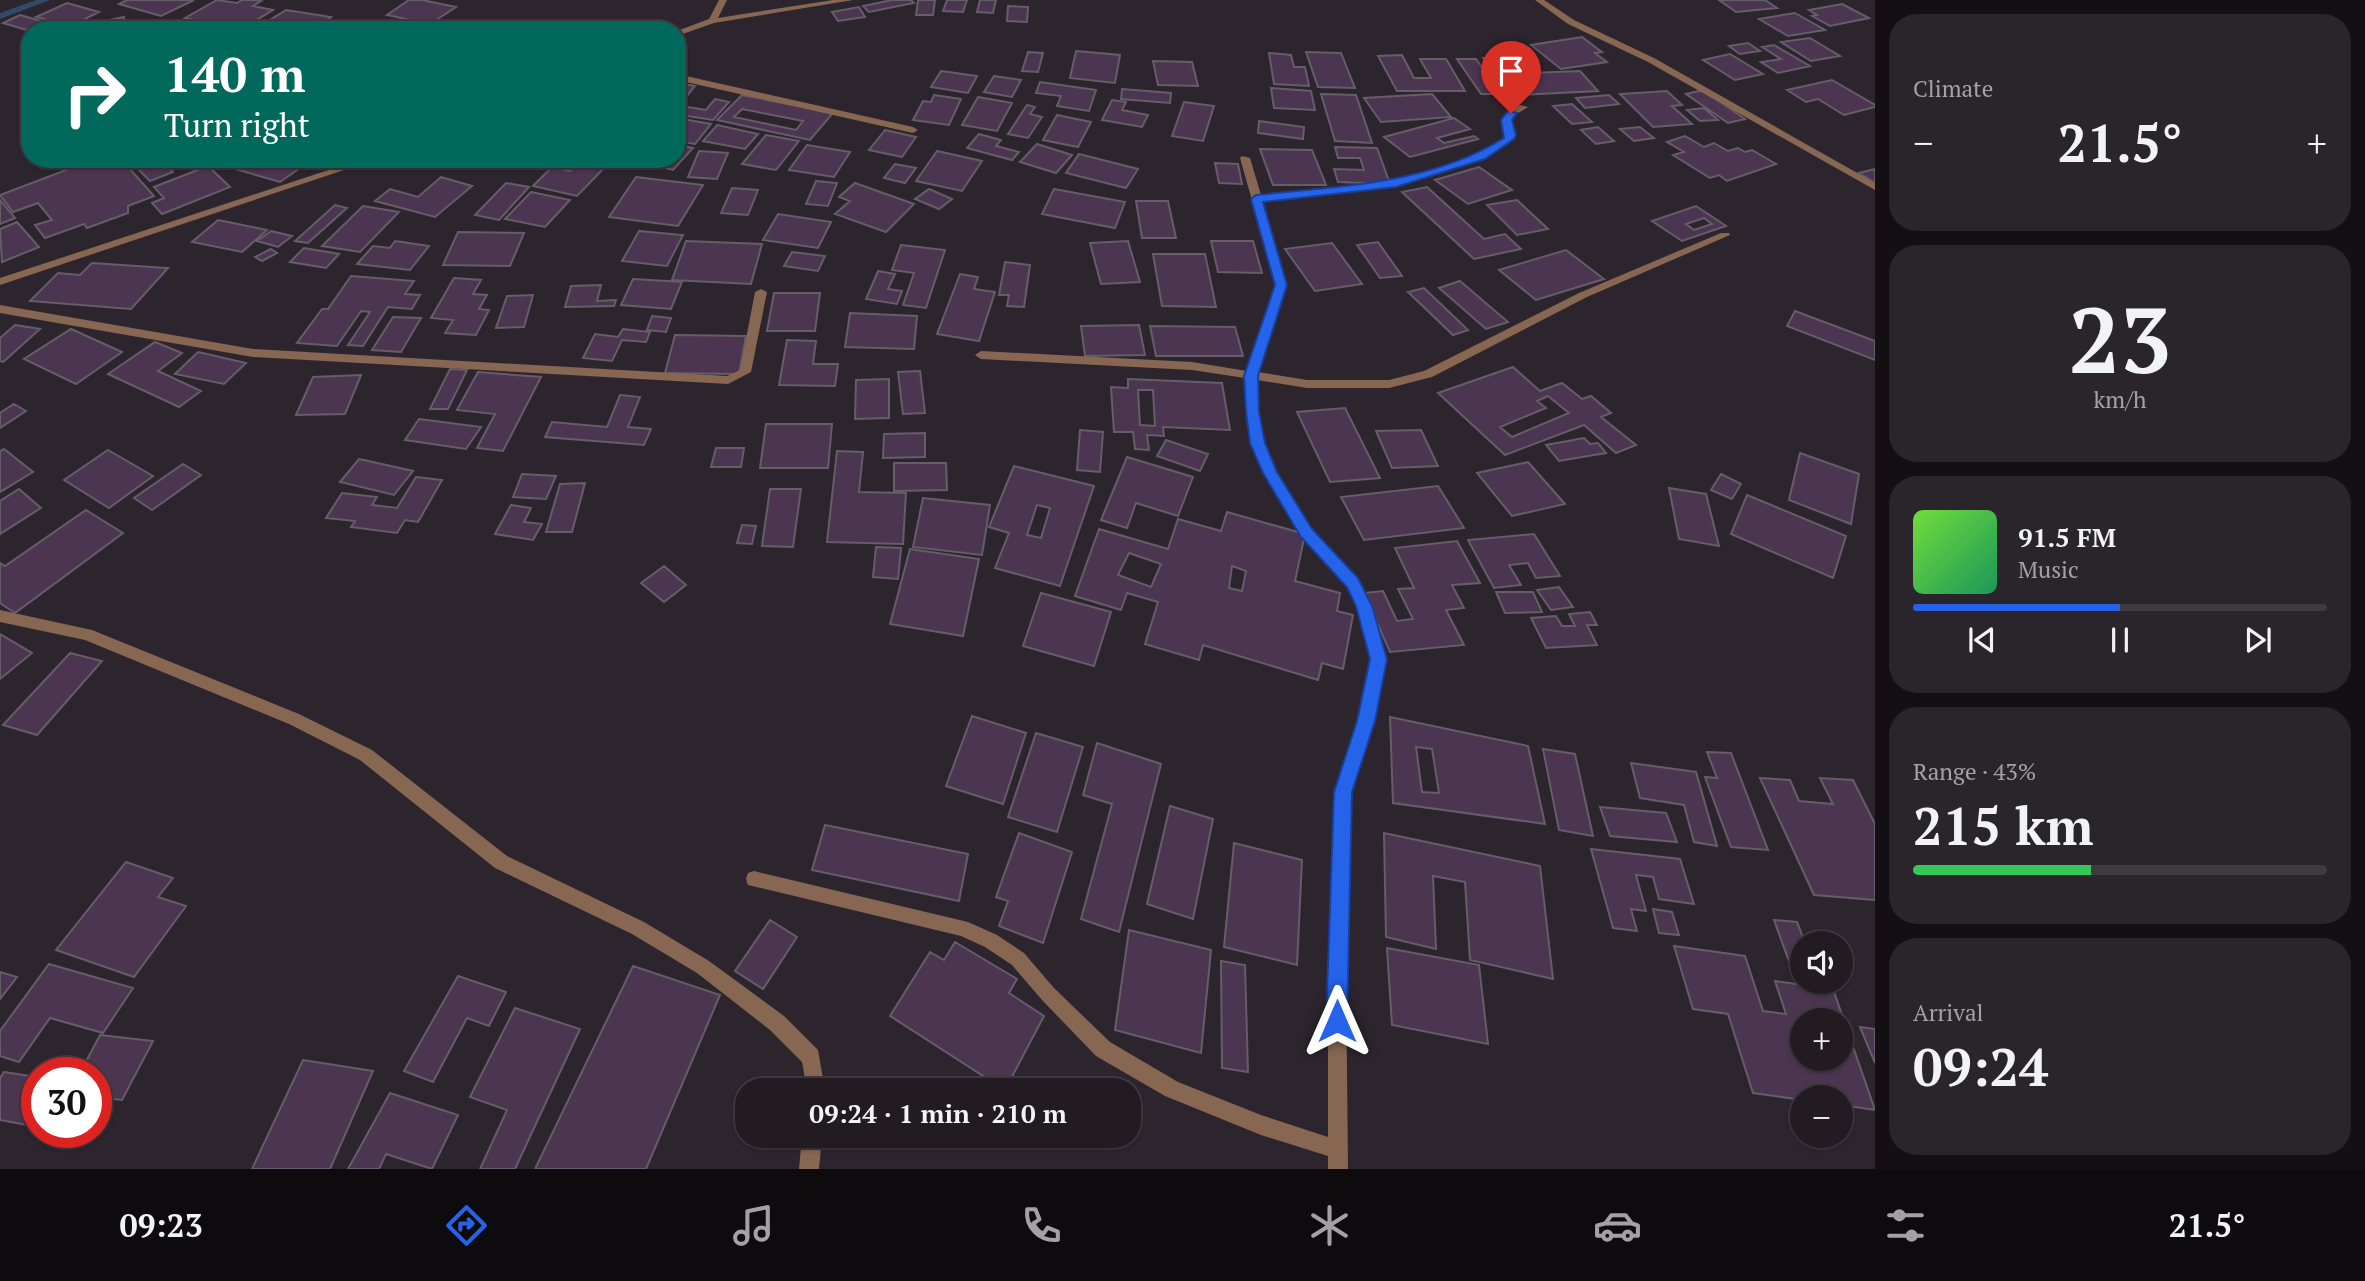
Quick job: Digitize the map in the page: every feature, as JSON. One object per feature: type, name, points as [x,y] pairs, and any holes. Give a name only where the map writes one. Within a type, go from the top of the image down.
[{"type":"street","points":[[712,21],[723,0]]},
{"type":"street","points":[[686,31],[712,21],[849,0]]},
{"type":"street","points":[[1539,0],[1571,22],[1651,60],[1875,187]]},
{"type":"street","points":[[686,78],[912,130]]},
{"type":"street","points":[[1256,199],[1396,184],[1481,157],[1509,139],[1511,135],[1507,120],[1511,113],[1523,107]]},
{"type":"street","points":[[1245,158],[1281,285],[1251,376],[1252,412],[1258,443],[1270,473],[1306,533],[1353,583],[1364,606],[1378,659],[1366,721],[1343,792],[1337,970],[1338,1169]]},
{"type":"street","points":[[0,282],[345,168]]},
{"type":"street","points":[[981,355],[1192,366],[1307,384],[1389,384],[1428,374],[1583,295],[1725,234]]},
{"type":"street","points":[[0,309],[253,353],[728,380],[745,372],[761,292]]},
{"type":"street","points":[[0,616],[87,634],[294,719],[366,755],[501,862],[638,928],[703,967],[777,1023],[811,1057],[814,1078]]},
{"type":"street","points":[[754,879],[962,928],[1018,959],[1102,1049],[1172,1089],[1261,1125],[1336,1149]]},
{"type":"street","points":[[809,1169],[811,1148]]},
{"type":"building","points":[[127,0],[194,0],[161,16],[119,4]]},
{"type":"building","points":[[217,0],[237,3],[242,0],[261,1],[253,6],[273,10],[255,21],[199,21],[185,18]]},
{"type":"building","points":[[409,0],[456,7],[435,21],[416,21],[387,15]]},
{"type":"building","points":[[892,0],[911,0],[914,3],[869,12],[863,6]]},
{"type":"building","points":[[918,0],[935,0],[933,15],[916,15]]},
{"type":"building","points":[[947,0],[967,0],[963,12],[943,11]]},
{"type":"building","points":[[980,0],[996,0],[993,13],[977,12]]},
{"type":"building","points":[[1719,0],[1765,0],[1777,8],[1736,12]]},
{"type":"building","points":[[67,3],[99,12],[81,21],[52,21],[36,17]]},
{"type":"building","points":[[1842,4],[1869,18],[1830,26],[1812,16],[1817,15],[1809,10]]},
{"type":"building","points":[[1008,6],[1028,7],[1027,22],[1007,21]]},
{"type":"building","points":[[859,7],[865,17],[838,21],[832,12]]},
{"type":"building","points":[[286,10],[331,17],[326,21],[270,20]]},
{"type":"building","points":[[1795,13],[1825,30],[1788,36],[1759,19]]},
{"type":"building","points":[[20,15],[41,21],[21,21],[21,28],[3,23]]},
{"type":"building","points":[[124,17],[125,21],[105,21]]},
{"type":"building","points":[[1582,37],[1602,52],[1595,53],[1607,62],[1561,69],[1531,45]]},
{"type":"building","points":[[1810,38],[1840,56],[1811,61],[1781,42]]},
{"type":"building","points":[[1748,43],[1760,51],[1740,54],[1729,46]]},
{"type":"building","points":[[1774,45],[1810,66],[1778,73],[1761,62],[1781,59],[1762,47]]},
{"type":"building","points":[[1076,51],[1120,55],[1115,83],[1070,78]]},
{"type":"building","points":[[1028,52],[1043,53],[1038,72],[1022,71]]},
{"type":"building","points":[[1306,52],[1341,53],[1355,88],[1318,87]]},
{"type":"building","points":[[1269,53],[1291,55],[1294,67],[1305,67],[1309,86],[1274,84]]},
{"type":"building","points":[[1730,54],[1763,74],[1735,80],[1703,60]]},
{"type":"building","points":[[1402,55],[1414,78],[1431,78],[1420,59],[1446,59],[1465,91],[1397,91],[1378,56]]},
{"type":"building","points":[[1530,57],[1538,67],[1490,68],[1483,58]]},
{"type":"building","points":[[1457,59],[1476,59],[1501,94],[1481,94]]},
{"type":"building","points":[[1153,61],[1192,62],[1198,86],[1158,85]]},
{"type":"building","points":[[941,71],[977,76],[968,93],[931,87]]},
{"type":"building","points":[[1580,71],[1598,91],[1518,95],[1502,74]]},
{"type":"building","points":[[994,76],[1021,80],[1012,97],[984,92]]},
{"type":"building","points":[[1832,80],[1875,107],[1844,115],[1818,99],[1806,102],[1787,90]]},
{"type":"building","points":[[1040,82],[1096,90],[1089,111],[1057,106],[1061,96],[1036,93]]},
{"type":"building","points":[[686,84],[695,86],[686,97]]},
{"type":"building","points":[[1271,88],[1311,91],[1315,110],[1274,108]]},
{"type":"building","points":[[1122,89],[1171,93],[1170,103],[1121,99]]},
{"type":"building","points":[[1703,90],[1745,119],[1728,123],[1686,94]]},
{"type":"building","points":[[1667,91],[1682,105],[1672,106],[1692,124],[1653,127],[1620,94]]},
{"type":"building","points":[[1321,94],[1356,95],[1372,143],[1335,141]]},
{"type":"building","points":[[1432,94],[1451,117],[1381,122],[1364,98]]},
{"type":"building","points":[[742,95],[833,113],[810,140],[717,120]]},
{"type":"building","points":[[934,95],[961,99],[949,125],[913,120],[923,101],[931,102]]},
{"type":"building","points":[[1609,95],[1619,104],[1585,108],[1576,98]]},
{"type":"building","points":[[978,97],[1012,103],[997,131],[962,125]]},
{"type":"building","points":[[715,99],[729,102],[713,120],[686,116],[688,107],[706,110]]},
{"type":"building","points":[[1112,100],[1126,102],[1122,110],[1148,115],[1142,127],[1102,120]]},
{"type":"building","points":[[1184,102],[1214,106],[1203,141],[1172,136]]},
{"type":"building","points":[[1572,104],[1592,122],[1572,124],[1553,106]]},
{"type":"building","points":[[1027,105],[1035,107],[1030,114],[1042,117],[1028,138],[1008,134]]},
{"type":"building","points":[[1704,108],[1718,120],[1700,121],[1687,110]]},
{"type":"building","points":[[742,109],[803,121],[796,130],[734,117]]},
{"type":"building","points":[[1057,115],[1091,122],[1078,147],[1043,140]]},
{"type":"building","points":[[1454,118],[1470,129],[1437,138],[1444,143],[1474,136],[1478,139],[1410,157],[1384,137]]},
{"type":"building","points":[[686,120],[711,124],[695,144],[686,142]]},
{"type":"building","points":[[1259,121],[1304,127],[1303,139],[1258,133]]},
{"type":"building","points":[[717,125],[758,134],[745,149],[703,141]]},
{"type":"building","points":[[1598,127],[1614,141],[1596,144],[1581,130]]},
{"type":"building","points":[[1640,127],[1654,138],[1634,141],[1620,129]]},
{"type":"building","points":[[885,130],[916,137],[902,157],[869,150]]},
{"type":"building","points":[[979,134],[1001,140],[996,146],[1019,152],[1012,160],[967,148]]},
{"type":"building","points":[[766,135],[799,141],[776,170],[742,164]]},
{"type":"building","points":[[1685,136],[1704,147],[1714,143],[1728,151],[1738,148],[1745,152],[1752,150],[1776,164],[1727,181],[1719,175],[1710,178],[1673,155],[1684,152],[1667,142]]},
{"type":"building","points":[[1037,144],[1072,155],[1056,173],[1020,162]]},
{"type":"building","points":[[807,145],[850,152],[834,177],[789,170]]},
{"type":"building","points":[[686,147],[693,148],[686,156]]},
{"type":"building","points":[[1335,147],[1377,148],[1390,184],[1338,182],[1334,169],[1364,170],[1360,158],[1338,158]]},
{"type":"building","points":[[1260,149],[1312,150],[1326,185],[1273,185]]},
{"type":"building","points":[[699,151],[728,153],[717,179],[688,177]]},
{"type":"building","points":[[937,151],[982,161],[962,191],[916,181]]},
{"type":"building","points":[[1079,154],[1138,169],[1126,188],[1066,173]]},
{"type":"building","points":[[1215,163],[1238,164],[1242,184],[1219,183]]},
{"type":"building","points":[[895,164],[916,168],[905,183],[884,178]]},
{"type":"building","points":[[1479,167],[1512,190],[1468,204],[1435,180]]},
{"type":"building","points":[[71,168],[129,168],[154,196],[128,206],[128,213],[87,228],[84,224],[45,238],[35,225],[52,220],[38,203],[13,212],[0,195]]},
{"type":"building","points":[[137,168],[169,168],[173,172],[150,181]]},
{"type":"building","points":[[203,168],[210,168],[230,187],[162,214],[152,203],[164,198],[154,187]]},
{"type":"building","points":[[232,168],[300,168],[280,182]]},
{"type":"building","points":[[551,168],[570,171],[573,168],[604,168],[577,196],[533,186]]},
{"type":"building","points":[[1875,169],[1875,183],[1859,173]]},
{"type":"building","points":[[441,177],[472,186],[435,217],[375,201],[390,189],[418,197]]},
{"type":"building","points":[[636,177],[703,185],[678,226],[609,217]]},
{"type":"building","points":[[816,181],[837,183],[828,206],[806,204]]},
{"type":"building","points":[[506,183],[529,187],[499,220],[475,215]]},
{"type":"building","points":[[855,183],[914,204],[886,232],[835,214],[850,201],[839,197]]},
{"type":"building","points":[[1427,187],[1484,239],[1505,234],[1521,249],[1474,259],[1402,192]]},
{"type":"building","points":[[732,188],[758,190],[748,215],[721,213]]},
{"type":"building","points":[[929,189],[952,199],[939,209],[915,199]]},
{"type":"building","points":[[1054,189],[1125,202],[1115,228],[1042,214]]},
{"type":"building","points":[[531,192],[570,200],[545,227],[505,219]]},
{"type":"building","points":[[0,200],[15,218],[0,224]]},
{"type":"building","points":[[1517,200],[1548,229],[1517,235],[1487,205]]},
{"type":"building","points":[[1136,201],[1168,201],[1176,238],[1142,238]]},
{"type":"building","points":[[335,205],[347,208],[308,243],[295,241]]},
{"type":"building","points":[[363,206],[399,212],[360,252],[322,246]]},
{"type":"building","points":[[1696,206],[1726,226],[1682,241],[1652,221]],"holes":[[[1704,218],[1712,224],[1694,230],[1686,224]]]},
{"type":"building","points":[[778,214],[831,222],[818,248],[763,240]]},
{"type":"building","points":[[218,220],[267,230],[242,252],[192,242]]},
{"type":"building","points":[[17,222],[39,247],[2,262],[0,229]]},
{"type":"building","points":[[271,231],[292,236],[278,247],[257,241]]},
{"type":"building","points":[[639,231],[683,235],[667,266],[622,261]]},
{"type":"building","points":[[458,232],[524,233],[510,266],[443,265]]},
{"type":"building","points":[[395,241],[429,246],[410,270],[357,264],[373,246],[390,248]]},
{"type":"building","points":[[686,241],[762,244],[751,284],[672,280]]},
{"type":"building","points":[[1128,241],[1140,282],[1101,284],[1090,243]]},
{"type":"building","points":[[1211,241],[1253,241],[1262,273],[1218,272]]},
{"type":"building","points":[[1378,242],[1402,276],[1380,278],[1357,245]]},
{"type":"building","points":[[1332,243],[1362,284],[1315,291],[1285,249]]},
{"type":"building","points":[[901,245],[945,250],[926,308],[903,305],[914,273],[892,270]]},
{"type":"building","points":[[304,248],[339,254],[326,268],[290,262]]},
{"type":"building","points":[[271,249],[277,253],[262,261],[255,257]]},
{"type":"building","points":[[1566,250],[1604,279],[1536,300],[1499,270]]},
{"type":"building","points":[[792,252],[825,256],[818,271],[784,266]]},
{"type":"building","points":[[1153,254],[1205,254],[1216,307],[1162,306]]},
{"type":"building","points":[[1005,262],[1030,265],[1024,307],[1007,306],[1009,295],[999,295]]},
{"type":"building","points":[[92,263],[168,268],[131,309],[30,301],[58,273],[80,275]]},
{"type":"building","points":[[878,271],[895,274],[888,289],[902,291],[897,304],[866,299]]},
{"type":"building","points":[[960,274],[978,277],[974,289],[995,292],[979,341],[937,334]]},
{"type":"building","points":[[351,276],[414,281],[405,294],[420,295],[412,309],[388,307],[363,346],[348,345],[370,312],[361,311],[337,346],[297,343],[322,309],[328,309]]},
{"type":"building","points":[[454,278],[481,280],[473,294],[487,295],[479,309],[489,310],[476,335],[445,333],[453,320],[431,318]]},
{"type":"building","points":[[633,279],[682,282],[671,309],[621,305]]},
{"type":"building","points":[[1460,281],[1508,322],[1486,329],[1439,288]]},
{"type":"building","points":[[601,285],[597,301],[616,300],[614,306],[565,307],[571,286]]},
{"type":"building","points":[[1424,288],[1468,330],[1453,335],[1408,292]]},
{"type":"building","points":[[774,293],[820,293],[815,331],[767,331]]},
{"type":"building","points":[[533,295],[524,327],[496,328],[507,296]]},
{"type":"building","points":[[1795,311],[1875,341],[1875,360],[1787,326]]},
{"type":"building","points":[[850,313],[917,316],[914,349],[845,347]]},
{"type":"building","points":[[652,316],[671,318],[666,332],[647,330]]},
{"type":"building","points":[[393,317],[421,318],[401,352],[372,350]]},
{"type":"building","points":[[15,325],[40,329],[3,362],[0,361],[0,338]]},
{"type":"building","points":[[1139,325],[1145,355],[1085,356],[1081,326]]},
{"type":"building","points":[[1150,326],[1235,327],[1243,356],[1156,356]]},
{"type":"building","points":[[71,329],[122,352],[76,384],[24,359]]},
{"type":"building","points":[[623,329],[650,332],[646,342],[622,340],[612,361],[583,358],[595,334],[618,337]]},
{"type":"building","points":[[675,335],[746,336],[739,374],[665,373]]},
{"type":"building","points":[[787,340],[816,341],[813,364],[838,364],[835,386],[779,385]]},
{"type":"building","points":[[155,342],[182,353],[158,371],[201,391],[179,407],[108,374]]},
{"type":"building","points":[[198,352],[246,363],[224,384],[175,374]]},
{"type":"building","points":[[1513,367],[1540,391],[1562,383],[1582,399],[1591,396],[1611,413],[1601,417],[1636,445],[1616,453],[1584,425],[1505,455],[1438,393]],"holes":[[[1548,396],[1569,413],[1512,437],[1500,427],[1546,408],[1537,401]]]},
{"type":"building","points":[[450,369],[467,370],[448,409],[430,409]]},
{"type":"building","points":[[920,371],[925,413],[903,414],[898,372]]},
{"type":"building","points":[[478,372],[541,377],[503,451],[477,448],[495,414],[457,410]]},
{"type":"building","points":[[361,375],[345,414],[296,415],[313,377]]},
{"type":"building","points":[[889,379],[889,418],[855,419],[856,380]]},
{"type":"building","points":[[1128,379],[1222,383],[1230,430],[1163,427],[1164,436],[1147,435],[1149,450],[1135,449],[1133,432],[1114,432],[1111,387],[1128,388]],"holes":[[[1138,390],[1153,390],[1155,426],[1140,425]]]},
{"type":"building","points":[[620,395],[640,397],[628,427],[651,429],[644,445],[545,437],[552,422],[607,427]]},
{"type":"building","points":[[14,404],[26,411],[0,428],[0,413]]},
{"type":"building","points":[[1345,408],[1380,478],[1330,482],[1297,412]]},
{"type":"building","points":[[419,419],[481,427],[466,449],[405,440]]},
{"type":"building","points":[[766,424],[832,424],[828,468],[760,468]]},
{"type":"building","points":[[1080,430],[1103,432],[1100,472],[1077,470]]},
{"type":"building","points":[[1421,430],[1438,466],[1392,468],[1376,431]]},
{"type":"building","points":[[925,433],[925,457],[883,458],[884,434]]},
{"type":"building","points":[[1584,438],[1590,444],[1598,443],[1606,453],[1559,461],[1546,445]]},
{"type":"building","points":[[1166,440],[1208,454],[1200,471],[1157,456]]},
{"type":"building","points":[[716,448],[744,448],[741,467],[711,467]]},
{"type":"building","points":[[4,449],[33,472],[0,492],[0,451]]},
{"type":"building","points":[[108,450],[153,476],[109,508],[64,480]]},
{"type":"building","points":[[837,451],[863,452],[859,492],[906,493],[903,544],[827,542]]},
{"type":"building","points":[[1800,453],[1859,474],[1851,524],[1789,500]]},
{"type":"building","points":[[1127,457],[1193,477],[1178,516],[1136,503],[1127,528],[1101,520]]},
{"type":"building","points":[[359,459],[413,471],[394,495],[340,482]]},
{"type":"building","points":[[1528,462],[1565,504],[1512,516],[1477,473]]},
{"type":"building","points":[[894,463],[946,463],[947,490],[894,491]]},
{"type":"building","points":[[183,464],[201,475],[152,510],[134,498]]},
{"type":"building","points":[[1014,466],[1094,486],[1060,586],[995,568],[1009,533],[989,527]],"holes":[[[1037,505],[1050,508],[1041,538],[1027,535]]]},
{"type":"building","points":[[522,474],[556,476],[546,499],[513,497]]},
{"type":"building","points":[[1721,474],[1741,484],[1732,499],[1711,490]]},
{"type":"building","points":[[416,477],[442,480],[418,522],[405,520],[397,533],[351,527],[355,521],[326,518],[342,493],[377,497],[372,505],[397,508]]},
{"type":"building","points":[[585,483],[572,532],[546,532],[560,484]]},
{"type":"building","points":[[1438,486],[1464,528],[1364,540],[1341,497]]},
{"type":"building","points":[[1669,488],[1706,494],[1719,546],[1679,539]]},
{"type":"building","points":[[19,489],[41,508],[0,534],[0,501]]},
{"type":"building","points":[[770,489],[801,489],[793,547],[762,546]]},
{"type":"building","points":[[1747,495],[1846,536],[1833,578],[1731,534]]},
{"type":"building","points":[[923,498],[990,505],[982,555],[913,547]]},
{"type":"building","points":[[511,505],[531,508],[524,522],[542,524],[533,540],[495,534]]},
{"type":"building","points":[[86,510],[123,533],[15,613],[0,603],[0,563],[5,566]]},
{"type":"building","points":[[1227,512],[1305,534],[1295,581],[1340,593],[1337,611],[1353,615],[1343,669],[1322,663],[1318,680],[1203,645],[1199,660],[1145,644],[1158,602],[1127,593],[1121,610],[1075,596],[1099,529],[1168,549],[1178,519],[1221,531]],"holes":[[[1129,553],[1161,564],[1151,587],[1118,575]],[[1232,566],[1246,571],[1242,591],[1229,588]]]},
{"type":"building","points":[[742,525],[756,526],[752,544],[737,543]]},
{"type":"building","points":[[1534,534],[1560,576],[1536,578],[1528,563],[1509,565],[1521,585],[1494,588],[1468,540]]},
{"type":"building","points":[[1457,541],[1480,583],[1452,585],[1464,608],[1446,610],[1464,645],[1390,652],[1364,593],[1383,591],[1397,621],[1413,619],[1398,589],[1414,588],[1395,548]]},
{"type":"building","points":[[876,547],[901,548],[898,579],[873,577]]},
{"type":"building","points":[[910,549],[979,559],[963,636],[890,624]]},
{"type":"building","points":[[664,566],[686,585],[664,602],[641,583]]},
{"type":"building","points":[[1559,587],[1573,607],[1551,610],[1537,590]]},
{"type":"building","points":[[1496,592],[1533,592],[1542,612],[1505,613]]},
{"type":"building","points":[[1041,593],[1111,612],[1094,666],[1023,646]]},
{"type":"building","points":[[1590,612],[1597,625],[1587,625],[1597,645],[1546,648],[1531,618],[1556,616],[1562,626],[1575,626],[1569,614]]},
{"type":"building","points":[[0,634],[32,653],[0,679]]},
{"type":"building","points":[[70,653],[102,661],[37,735],[3,725]]},
{"type":"building","points":[[972,716],[1026,733],[1003,804],[946,786]]},
{"type":"building","points":[[1390,717],[1528,746],[1545,824],[1393,803]],"holes":[[[1416,747],[1432,749],[1439,793],[1422,792]]]},
{"type":"building","points":[[1036,733],[1083,747],[1057,832],[1008,817]]},
{"type":"building","points":[[1097,743],[1161,764],[1119,932],[1081,919],[1112,804],[1083,795]]},
{"type":"building","points":[[1543,749],[1575,754],[1593,836],[1559,830]]},
{"type":"building","points":[[1707,752],[1731,753],[1768,850],[1731,847],[1705,777],[1717,778]]},
{"type":"building","points":[[1631,763],[1696,772],[1717,846],[1694,842],[1684,805],[1640,798]]},
{"type":"building","points":[[1760,778],[1790,780],[1799,801],[1833,804],[1820,778],[1853,780],[1875,824],[1875,900],[1814,895]]},
{"type":"building","points":[[1170,806],[1213,819],[1193,919],[1147,904]]},
{"type":"building","points":[[1600,807],[1666,813],[1677,842],[1610,836]]},
{"type":"building","points":[[825,825],[968,854],[959,901],[812,870]]},
{"type":"building","points":[[1019,833],[1072,852],[1043,943],[999,926],[1008,901],[996,897]]},
{"type":"building","points":[[1384,833],[1540,866],[1553,979],[1470,960],[1465,882],[1433,876],[1436,949],[1386,937]]},
{"type":"building","points":[[1234,843],[1302,860],[1297,965],[1224,947]]},
{"type":"building","points":[[1591,849],[1680,859],[1694,904],[1659,899],[1653,877],[1636,875],[1646,911],[1631,909],[1637,931],[1613,928]]},
{"type":"building","points":[[126,862],[173,878],[158,897],[186,906],[134,977],[56,950]]},
{"type":"building","points":[[1653,909],[1672,912],[1679,935],[1659,933]]},
{"type":"building","points":[[770,920],[797,937],[763,989],[735,971]]},
{"type":"building","points":[[1774,920],[1797,922],[1800,931],[1790,931],[1790,964]]},
{"type":"building","points":[[1129,930],[1211,950],[1201,1053],[1115,1030]]},
{"type":"building","points":[[955,942],[1017,979],[1009,993],[1044,1016],[1011,1078],[986,1078],[890,1016],[930,952],[944,960]]},
{"type":"building","points":[[1674,946],[1745,956],[1763,1011],[1786,1014],[1775,981],[1790,983],[1790,994],[1835,994],[1840,1008],[1790,1008],[1790,1071],[1853,1071],[1853,1047],[1875,1110],[1853,1107],[1853,1085],[1790,1085],[1790,1098],[1753,1093],[1728,1014],[1693,1009]]},
{"type":"building","points":[[1387,948],[1479,965],[1488,1044],[1392,1025]]},
{"type":"building","points":[[1221,961],[1245,965],[1248,1072],[1222,1068]]},
{"type":"building","points":[[49,964],[133,988],[103,1033],[50,1018],[19,1062],[0,1056],[0,1031]]},
{"type":"building","points":[[633,966],[720,995],[646,1169],[535,1169]]},
{"type":"building","points":[[0,972],[17,977],[0,999]]},
{"type":"building","points":[[458,976],[506,992],[489,1026],[467,1018],[433,1082],[404,1071]]},
{"type":"building","points":[[515,1008],[580,1029],[515,1169],[480,1169],[507,1110],[470,1097]]},
{"type":"building","points":[[1860,1027],[1875,1029],[1875,1063]]},
{"type":"building","points":[[100,1035],[153,1041],[122,1100],[112,1099],[112,1057],[88,1057]]},
{"type":"building","points":[[303,1060],[373,1071],[330,1169],[252,1169]]},
{"type":"building","points":[[4,1072],[21,1075],[21,1124],[0,1120],[0,1078]]},
{"type":"building","points":[[390,1093],[458,1115],[432,1169],[386,1154],[379,1169],[348,1169]]},
{"type":"waterway","points":[[0,16],[45,0]]},
{"type":"route","points":[[1337,1021],[1343,792],[1366,721],[1378,659],[1364,606],[1353,583],[1306,533],[1270,473],[1258,443],[1252,412],[1251,376],[1281,285],[1256,199],[1396,184],[1443,170],[1481,157],[1509,139],[1511,135],[1507,120],[1511,113]]}]
